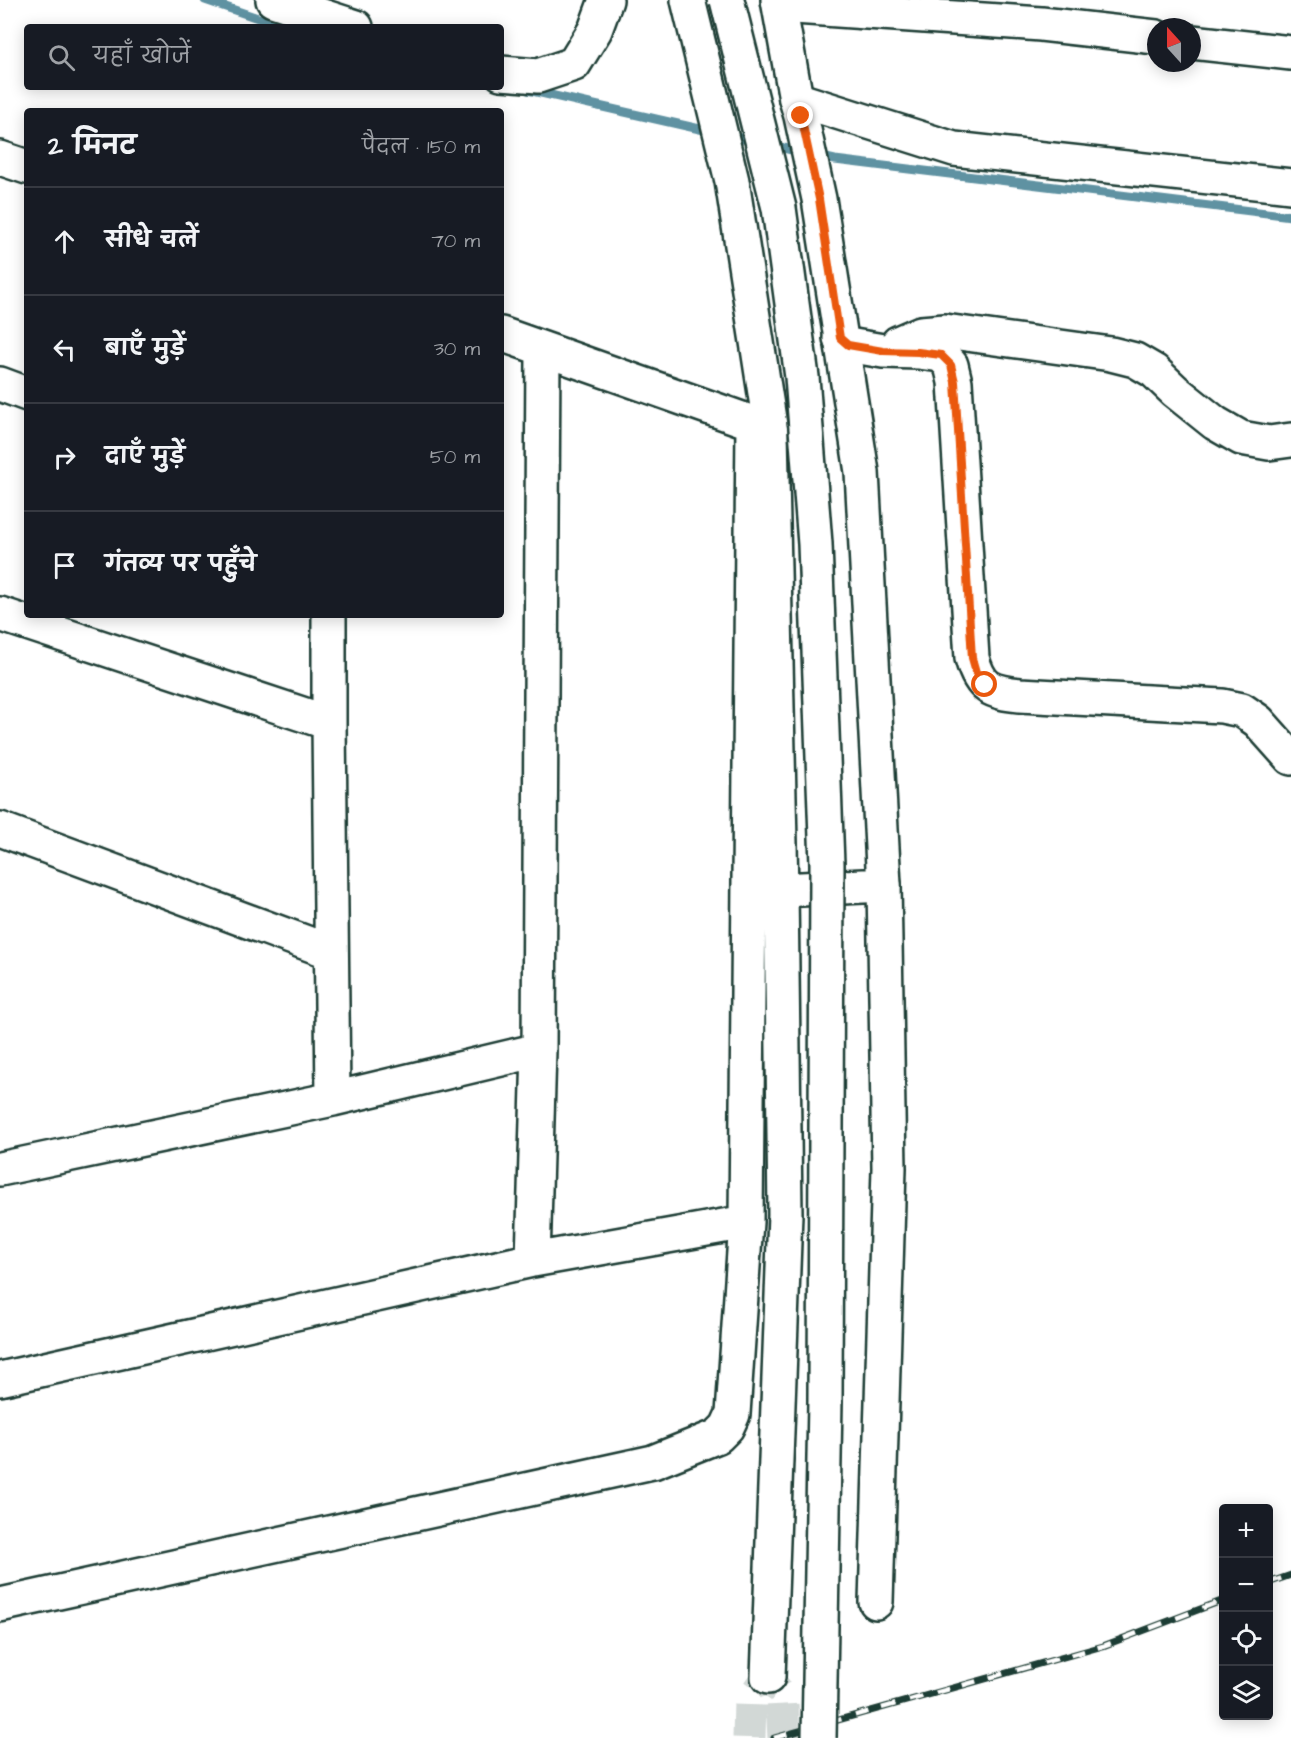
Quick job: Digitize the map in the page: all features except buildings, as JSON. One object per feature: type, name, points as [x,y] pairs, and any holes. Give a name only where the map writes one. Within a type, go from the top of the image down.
[{"type":"street","points":[[273,0],[347,24]]},
{"type":"street","points":[[504,73],[538,76],[574,64],[595,30],[606,0]]},
{"type":"street","points":[[688,0],[732,181],[762,427],[781,890],[785,1214],[768,1677]]},
{"type":"street","points":[[727,0],[779,208],[802,377],[815,544],[827,864],[825,1401],[819,1738]]},
{"type":"street","points":[[876,1602],[889,1168],[884,885],[862,472],[819,199],[779,3],[1043,12],[1147,36]]},
{"type":"street","points":[[1201,43],[1291,53]]},
{"type":"street","points":[[799,108],[954,149],[1291,186]]},
{"type":"street","points":[[0,158],[24,166]]},
{"type":"street","points":[[883,351],[921,333],[945,331],[1111,354],[1135,360],[1154,371],[1175,392],[1215,423],[1241,438],[1269,443],[1291,440]]},
{"type":"street","points":[[504,335],[762,427]]},
{"type":"street","points":[[840,338],[848,345],[883,351],[941,355],[951,365],[955,382],[972,658],[976,672],[985,685],[1000,693],[1020,695],[1222,705],[1242,710],[1258,721],[1291,758]]},
{"type":"street","points":[[533,1260],[539,1050],[543,349]]},
{"type":"street","points":[[0,384],[24,393]]},
{"type":"street","points":[[0,1605],[653,1462],[718,1436],[727,1427],[733,1414],[746,1222],[762,427]]},
{"type":"street","points":[[0,614],[329,723]]},
{"type":"street","points":[[329,618],[333,1099]]},
{"type":"street","points":[[0,829],[331,952]]},
{"type":"street","points":[[781,890],[884,885]]},
{"type":"street","points":[[0,1169],[333,1099],[539,1050]]},
{"type":"street","points":[[0,1379],[533,1260],[746,1222]]},
{"type":"waterway","points":[[205,0],[275,24]]},
{"type":"waterway","points":[[528,90],[713,132]]},
{"type":"waterway","points":[[727,135],[757,142]]},
{"type":"waterway","points":[[770,145],[801,152]]},
{"type":"waterway","points":[[817,156],[1291,216]]},
{"type":"tunnel","points":[[749,1738],[750,1702],[768,1677],[782,1703],[784,1738]]},
{"type":"railway","points":[[1273,1581],[1291,1575]]},
{"type":"railway","points":[[774,1738],[1103,1646],[1219,1602]]},
{"type":"route","points":[[801,116],[819,199],[840,338],[848,345],[883,351],[941,355],[951,365],[955,382],[972,658],[976,672],[985,685]]}]
